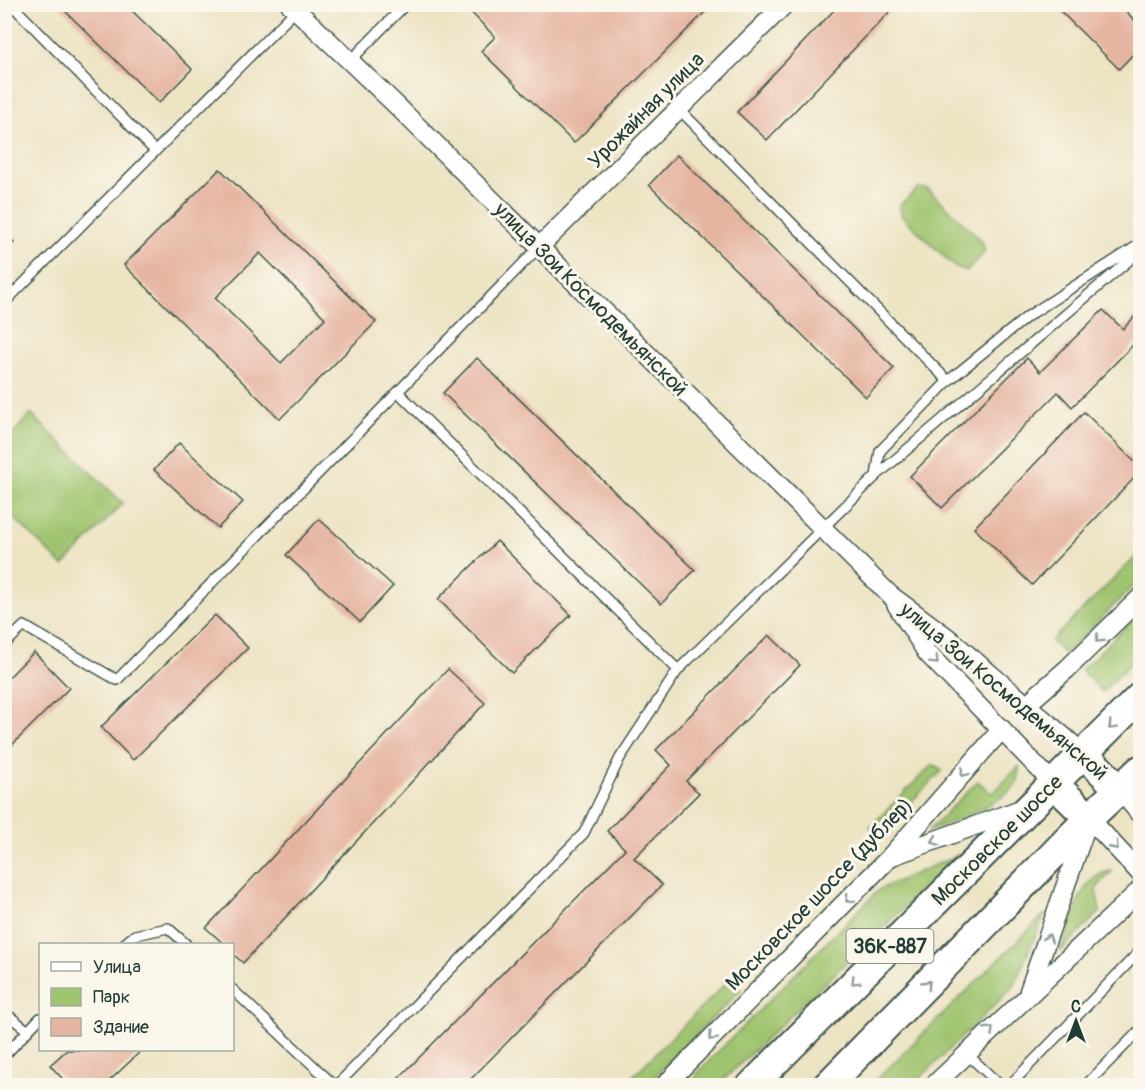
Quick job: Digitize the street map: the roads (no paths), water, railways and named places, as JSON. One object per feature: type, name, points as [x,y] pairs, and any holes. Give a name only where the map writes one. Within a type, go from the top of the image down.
[{"type":"main road","name":"Московское шоссе","points":[[751,1086],[1140,697]]},
{"type":"main road","name":"улица Зои Космодемьянской","points":[[1084,754],[1130,786]]},
{"type":"main road","name":"36К-887","points":[[827,1086],[1089,818],[1130,786],[1140,770]]},
{"type":"main road","name":"улица Зои Космодемьянской","points":[[1054,784],[1089,818]]},
{"type":"street","name":"Урожайная улица","points":[[539,247],[785,4]]},
{"type":"street","name":"улица Зои Космодемьянской","points":[[293,7],[890,595],[948,638],[1084,754]]},
{"type":"street","name":"улица Зои Космодемьянской","points":[[890,595],[927,653],[1054,784]]},
{"type":"street","points":[[1026,705],[1067,669],[1140,598]]},
{"type":"street","name":"Московское шоссе (дублер)","points":[[670,1082],[890,857],[1002,729]]},
{"type":"street","name":"улица Зои Космодемьянской","points":[[1130,786],[1140,814]]},
{"type":"street","points":[[890,857],[1029,806]]},
{"type":"street","name":"улица Зои Космодемьянской","points":[[1089,818],[1140,873]]},
{"type":"street","points":[[1029,993],[1089,818]]},
{"type":"street","points":[[933,1086],[1140,890]]},
{"type":"lane","points":[[11,4],[155,151]]},
{"type":"lane","points":[[349,62],[406,4]]},
{"type":"lane","points":[[4,303],[155,151],[293,7]]},
{"type":"lane","points":[[679,109],[948,381]]},
{"type":"lane","points":[[876,476],[880,451],[948,381],[1028,316],[1140,244]]},
{"type":"lane","points":[[4,645],[24,626],[117,680],[539,247]]},
{"type":"lane","points":[[234,991],[336,1086],[584,833],[620,758],[678,670],[876,476],[1140,250]]},
{"type":"lane","points":[[399,393],[678,670]]},
{"type":"lane","points":[[126,943],[135,935],[168,928],[184,943]]},
{"type":"lane","points":[[1009,1086],[1140,951]]},
{"type":"lane","points":[[4,1012],[27,1030]]},
{"type":"lane","points":[[4,1056],[39,1019]]},
{"type":"lane","points":[[1085,1086],[1140,1030]]},
{"type":"lane","points":[[966,1053],[1001,1086]]}]
